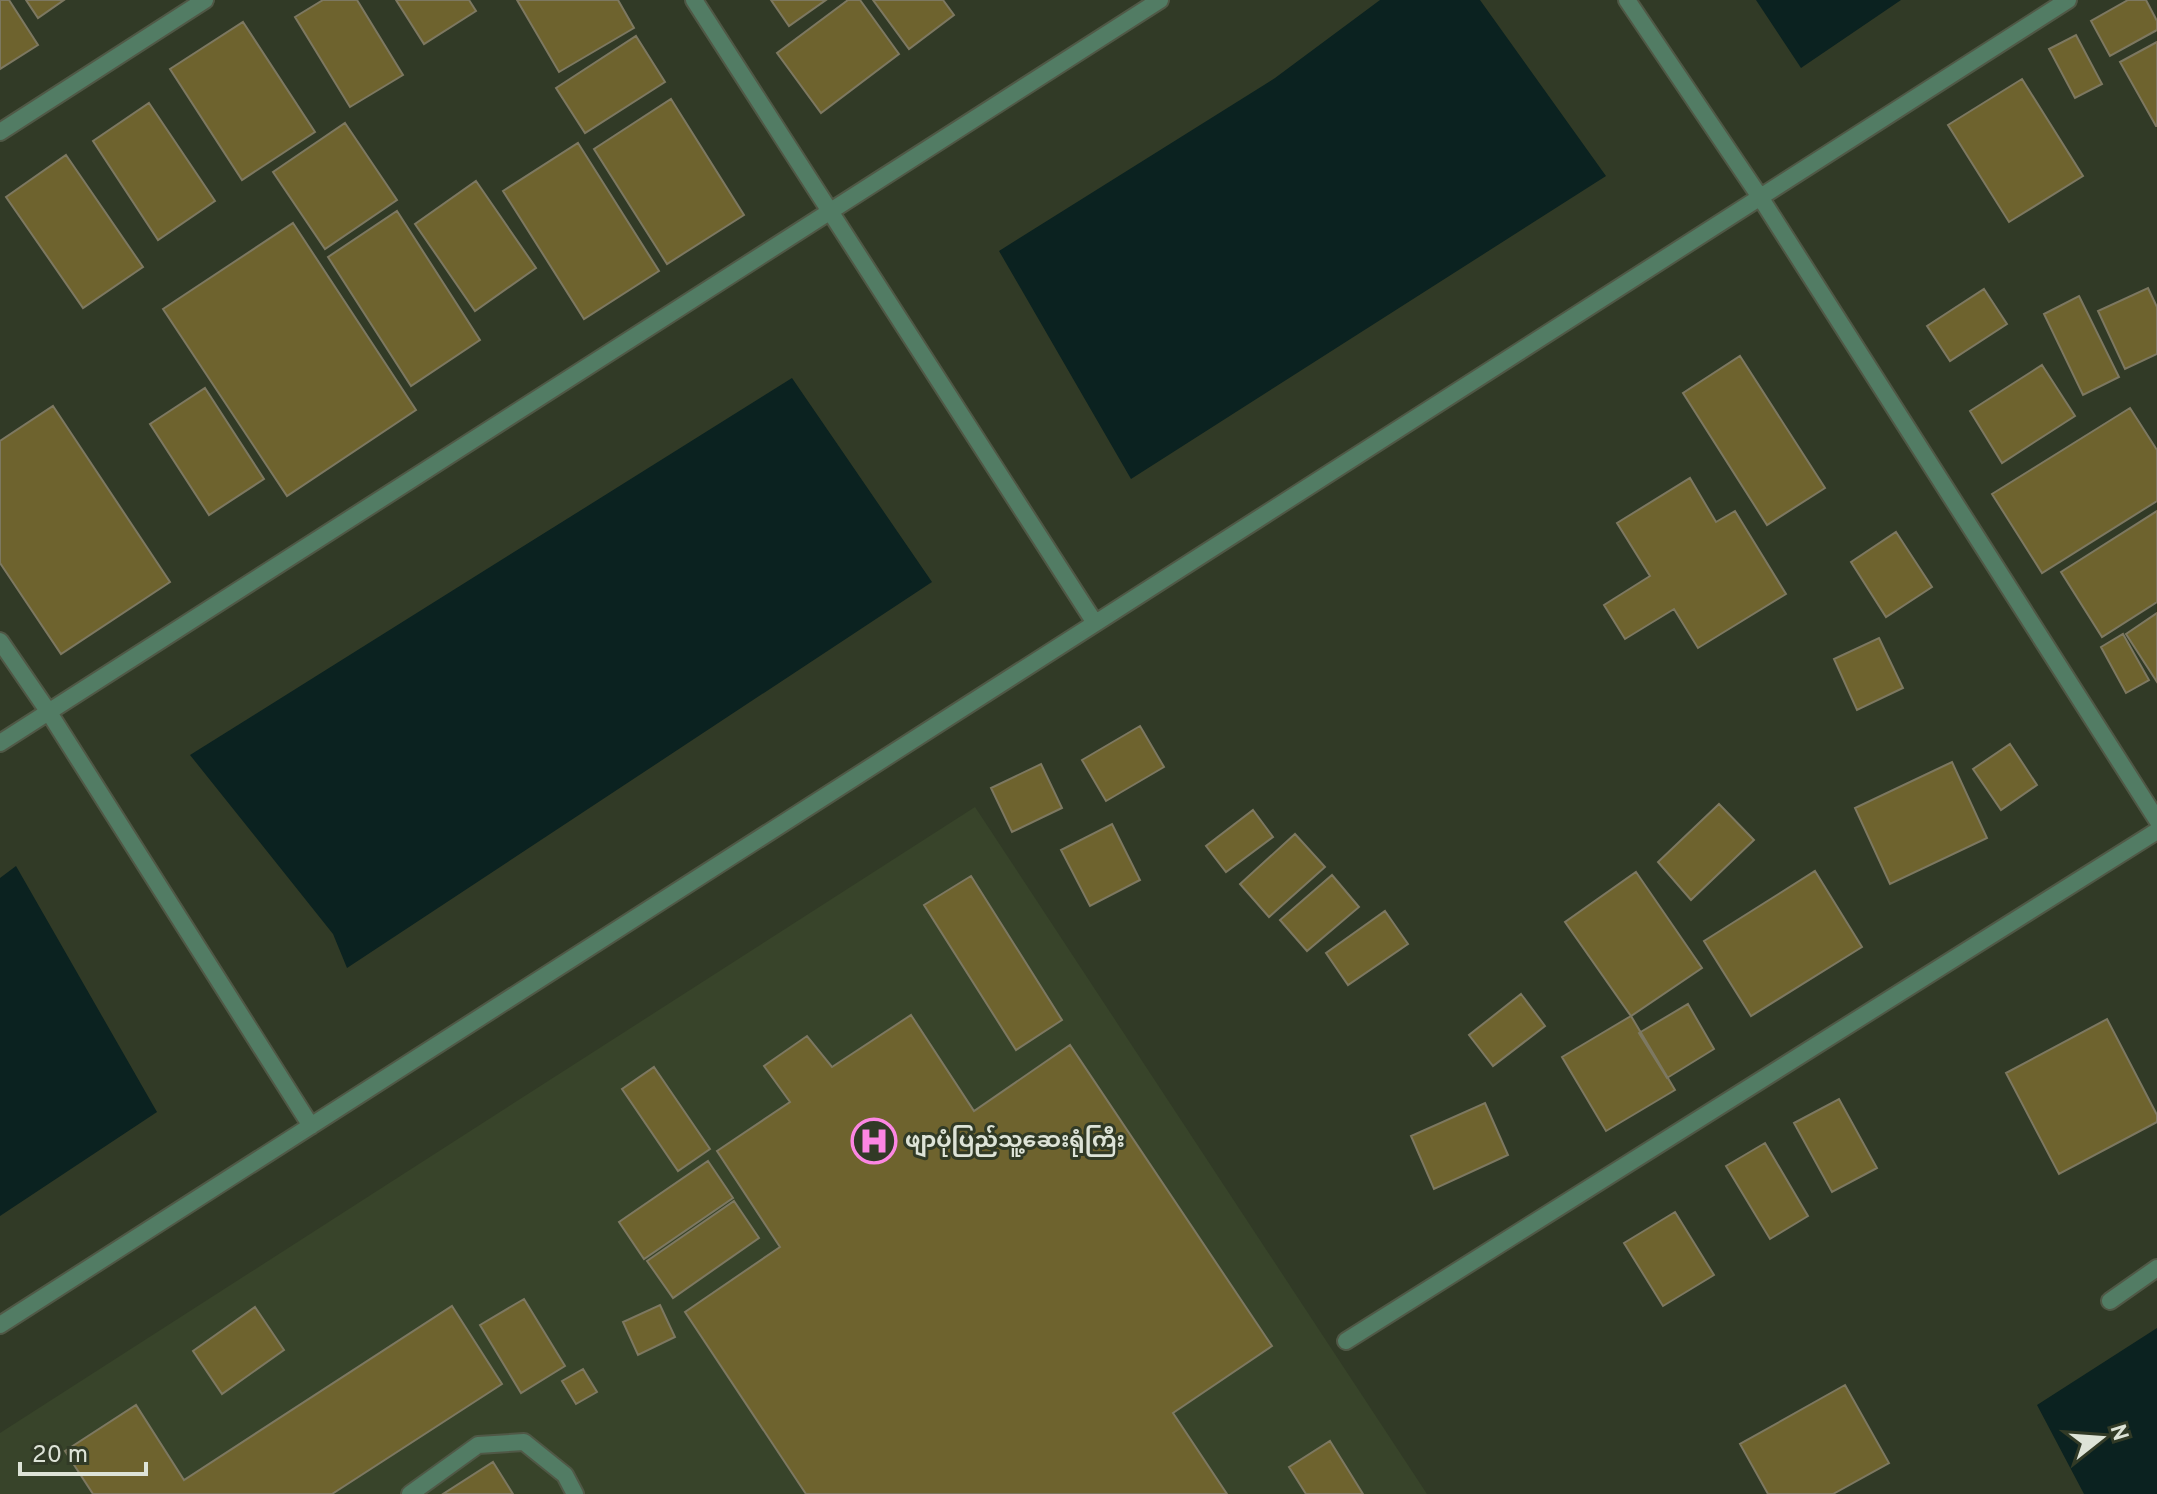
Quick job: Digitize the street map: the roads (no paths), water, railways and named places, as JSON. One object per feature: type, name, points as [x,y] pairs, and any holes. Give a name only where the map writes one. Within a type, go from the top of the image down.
[{"type":"street","points":[[0,132],[205,0]]},
{"type":"street","points":[[694,0],[1095,623]]},
{"type":"street","points":[[0,743],[1160,0]]},
{"type":"street","points":[[1627,0],[1760,197],[2157,820]]},
{"type":"street","points":[[0,1325],[2068,0]]},
{"type":"street","points":[[0,641],[48,711],[311,1126]]},
{"type":"street","points":[[1346,1341],[2157,831]]},
{"type":"street","points":[[2110,1301],[2157,1268]]},
{"type":"street","points":[[410,1494],[478,1445],[524,1442],[565,1475],[575,1494]]},
{"type":"water","points":[[1380,0],[1480,0],[1606,176],[1131,479],[999,251],[1275,78]]},
{"type":"water","points":[[1756,0],[1901,0],[1801,68]]},
{"type":"water","points":[[792,378],[932,582],[347,968],[333,934],[190,755]]},
{"type":"water","points":[[16,866],[157,1112],[0,1216],[0,878]]},
{"type":"water","points":[[2157,1328],[2157,1494],[2084,1494],[2037,1405]]},
{"type":"place","name":"ဖျာပုံပြည်သူ့ဆေးရုံကြီး","points":[[874,1141]]}]
